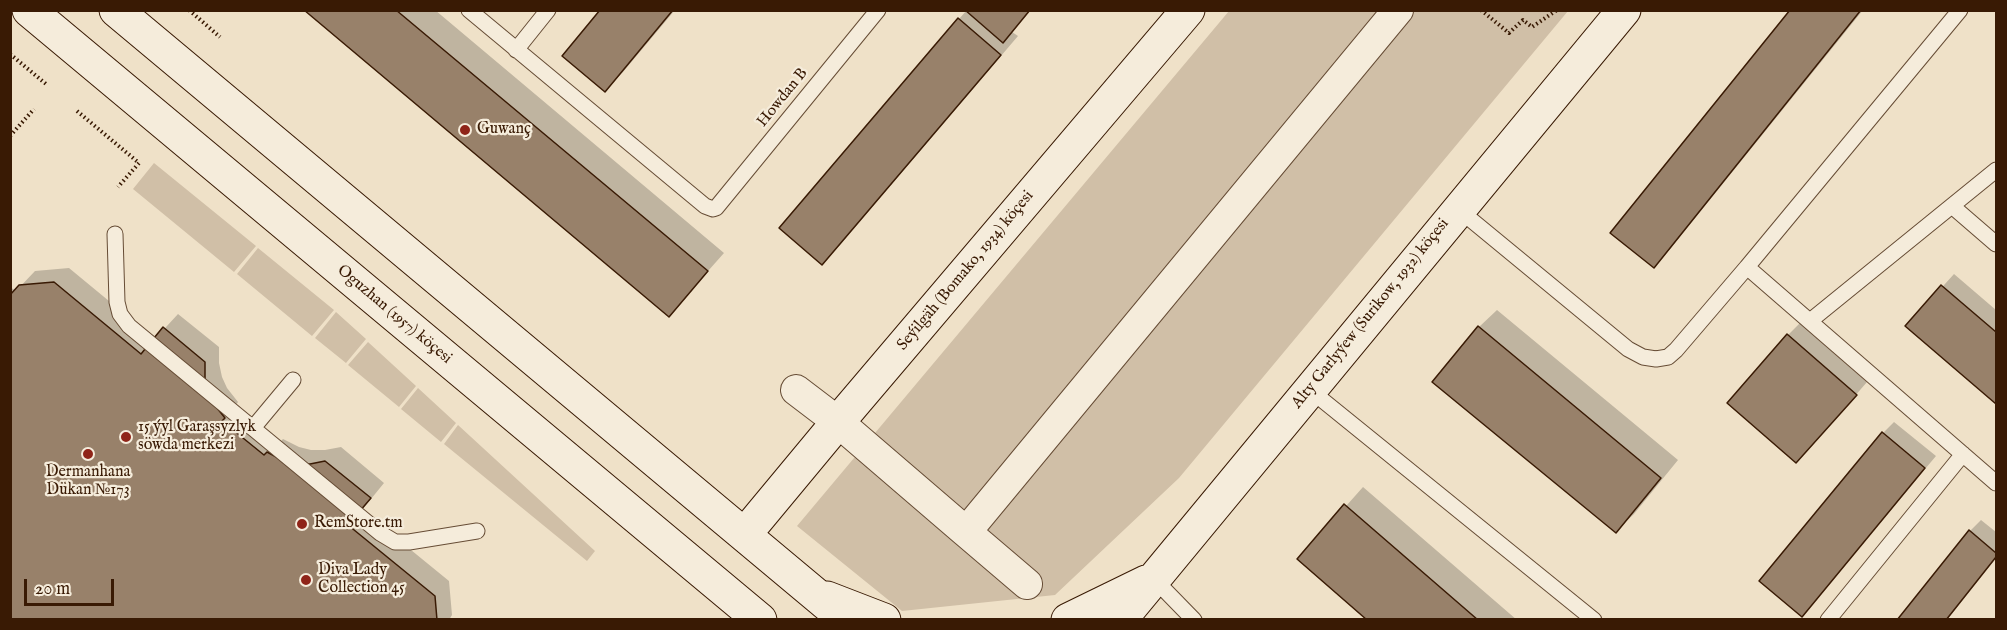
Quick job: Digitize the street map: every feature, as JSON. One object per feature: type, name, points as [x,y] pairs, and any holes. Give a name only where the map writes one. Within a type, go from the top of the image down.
[{"type":"main road","name":"Oguzhan (1957) köçesi","points":[[29,10],[760,620]]},
{"type":"main road","points":[[116,10],[846,620]]},
{"type":"main road","name":"Seýilgäh (Bomako, 1934) köçesi","points":[[745,534],[1188,10]]},
{"type":"main road","name":"Alty Garlyýew (Surikow, 1932) köçesi","points":[[1120,620],[1624,10]]},
{"type":"main road","points":[[710,578],[736,620]]},
{"type":"main road","points":[[1068,620],[1153,578]]},
{"type":"main road","points":[[1135,620],[1153,578]]},
{"type":"main road","points":[[816,593],[884,620]]},
{"type":"street","points":[[966,532],[1398,10]]},
{"type":"street","points":[[796,390],[838,422],[1028,584]]},
{"type":"lane","points":[[469,10],[516,50],[548,10]]},
{"type":"lane","name":"Howdan B","points":[[516,50],[705,206],[713,209],[878,10]]},
{"type":"lane","points":[[1458,209],[1628,349],[1643,357],[1656,359],[1668,357],[1747,267],[1960,10]]},
{"type":"lane","points":[[1810,321],[1996,170]]},
{"type":"lane","points":[[1952,206],[1996,244]]},
{"type":"lane","points":[[115,234],[117,302],[120,314],[129,326],[380,533],[395,542],[409,542],[477,531]]},
{"type":"lane","points":[[1747,267],[1996,483]]},
{"type":"lane","points":[[253,428],[293,380]]},
{"type":"lane","points":[[1310,390],[1593,620]]},
{"type":"lane","points":[[1828,620],[1963,454]]},
{"type":"lane","points":[[1153,578],[1194,620]]},
{"type":"path","points":[[189,10],[220,37]]},
{"type":"path","points":[[1481,10],[1509,33],[1523,20],[1532,27],[1557,10]]},
{"type":"path","points":[[10,54],[46,84]]},
{"type":"path","points":[[10,136],[34,109]]},
{"type":"path","points":[[77,111],[139,163],[118,187]]},
{"type":"shaded area","points":[[1229,11],[1568,11],[1179,478],[1055,595],[902,611],[797,526]]},
{"type":"shaded area","points":[[154,163],[256,246],[234,272],[133,189]]},
{"type":"shaded area","points":[[258,248],[334,310],[312,336],[237,274]]},
{"type":"shaded area","points":[[336,312],[366,339],[346,363],[315,338]]},
{"type":"shaded area","points":[[368,342],[416,386],[399,407],[348,365]]},
{"type":"shaded area","points":[[418,388],[456,423],[441,442],[401,409]]},
{"type":"shaded area","points":[[458,425],[595,551],[587,561],[444,444]]},
{"type":"building","points":[[304,10],[396,10],[708,271],[669,317]]},
{"type":"building","points":[[600,10],[673,10],[605,92],[562,56]]},
{"type":"building","points":[[965,10],[1030,10],[1003,43]]},
{"type":"building","points":[[1790,10],[1861,10],[1654,268],[1610,233]]},
{"type":"building","points":[[958,18],[1001,55],[822,265],[779,228]]},
{"type":"building","name":"15 ýyl Garaşsyzlyk söwda merkezi","points":[[54,282],[141,354],[163,327],[205,362],[208,392],[213,403],[225,418],[222,421],[264,455],[267,452],[284,461],[296,464],[325,461],[371,498],[348,525],[435,596],[437,620],[10,620],[10,295],[19,285]]},
{"type":"building","points":[[1941,285],[1996,332],[1996,404],[1905,326]]},
{"type":"building","points":[[1478,326],[1661,478],[1616,533],[1432,382]]},
{"type":"building","points":[[1787,334],[1857,395],[1796,463],[1727,403]]},
{"type":"building","points":[[1882,432],[1925,468],[1802,617],[1759,581]]},
{"type":"building","points":[[1344,504],[1478,620],[1367,620],[1297,559]]},
{"type":"building","points":[[1969,530],[1996,553],[1996,557],[1946,620],[1897,620]]},
{"type":"place","name":"Guwanç","points":[[465,130]]},
{"type":"place","name":"15 ýyl Garaşsyzlyk söwda merkezi","points":[[126,437]]},
{"type":"place","name":"Dermanhana Dükan №173","points":[[88,454]]},
{"type":"place","name":"RemStore.tm","points":[[302,524]]},
{"type":"place","name":"Diva Lady Collection 45","points":[[306,580]]}]
